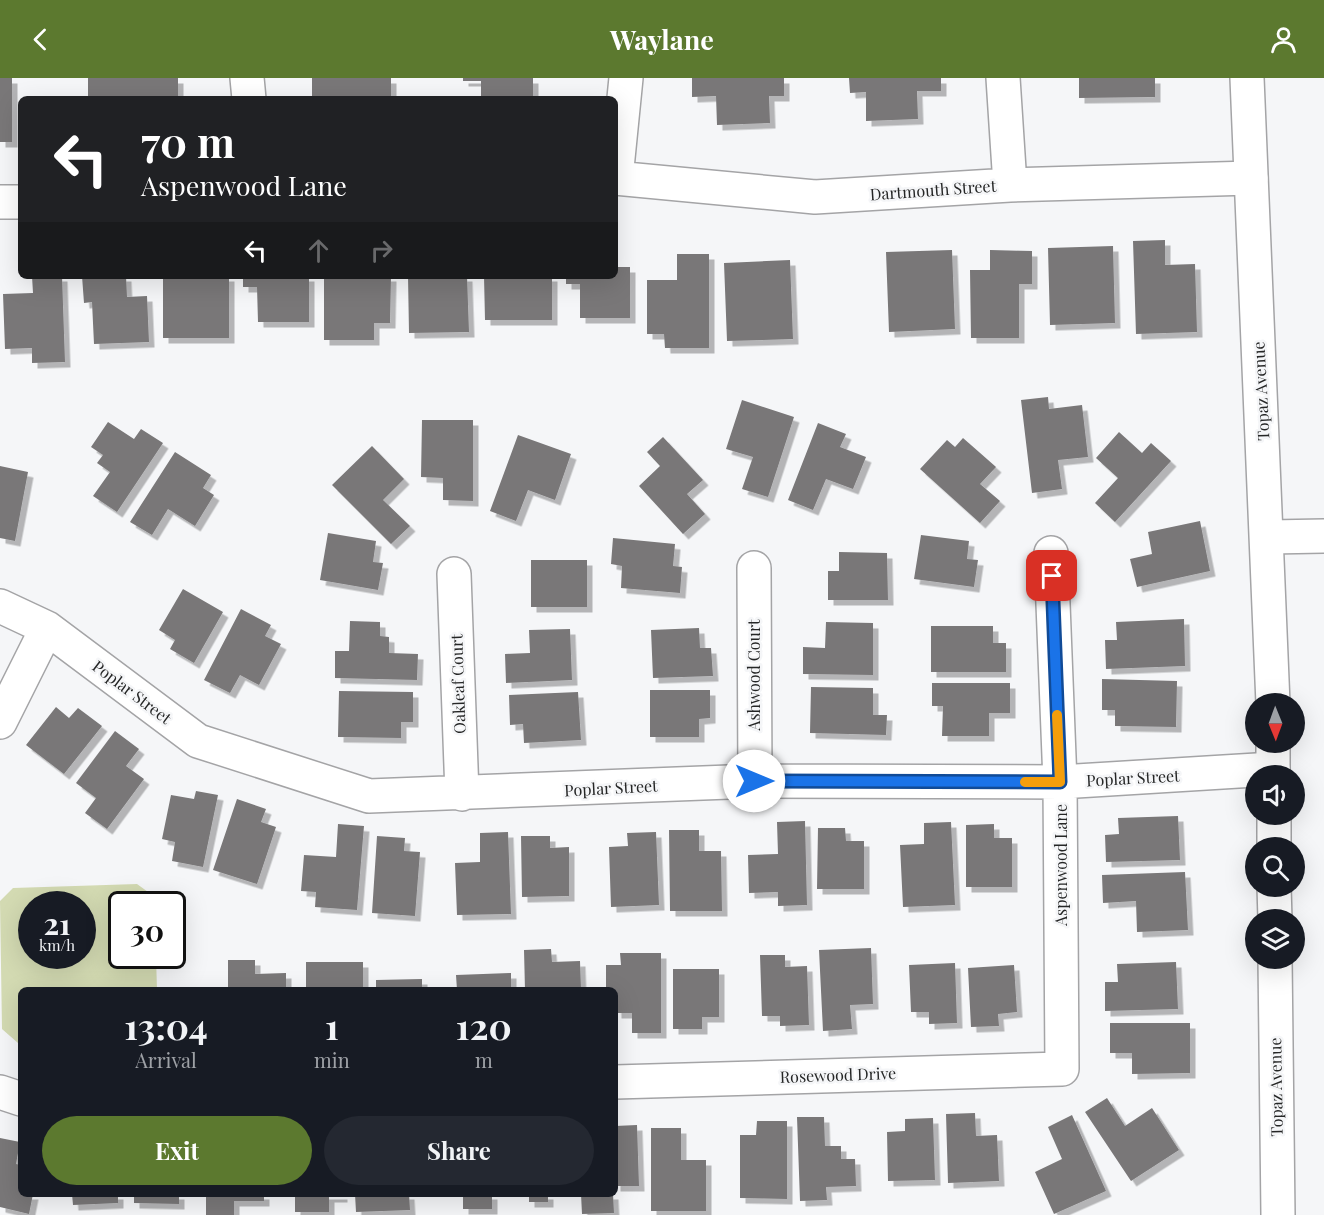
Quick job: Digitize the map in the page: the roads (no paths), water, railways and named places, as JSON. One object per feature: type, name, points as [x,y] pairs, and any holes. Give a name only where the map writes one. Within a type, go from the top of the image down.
[{"type":"street","points":[[247,78],[249,96]]},
{"type":"street","points":[[618,158],[626,78]]},
{"type":"street","points":[[1003,78],[1010,185]]},
{"type":"street","name":"Topaz Avenue","points":[[1247,78],[1273,693]]},
{"type":"street","name":"Dartmouth Street","points":[[618,178],[815,197],[1010,185],[1251,178]]},
{"type":"street","points":[[0,201],[18,202]]},
{"type":"street","points":[[1267,537],[1324,536]]},
{"type":"street","name":"Aspenwood Lane","points":[[1051,553],[1060,782],[1062,1069]]},
{"type":"street","name":"Ashwood Court","points":[[754,568],[754,781]]},
{"type":"street","name":"Oakleaf Court","points":[[454,574],[462,794]]},
{"type":"street","name":"Poplar Street","points":[[0,606],[47,628],[198,741],[369,796],[754,781],[1060,782],[1273,762]]},
{"type":"street","points":[[0,722],[47,628]]},
{"type":"street","name":"Topaz Avenue","points":[[1275,969],[1278,1215]]},
{"type":"street","name":"Rosewood Drive","points":[[618,1082],[1062,1069]]},
{"type":"street","points":[[0,1092],[18,1097]]}]
